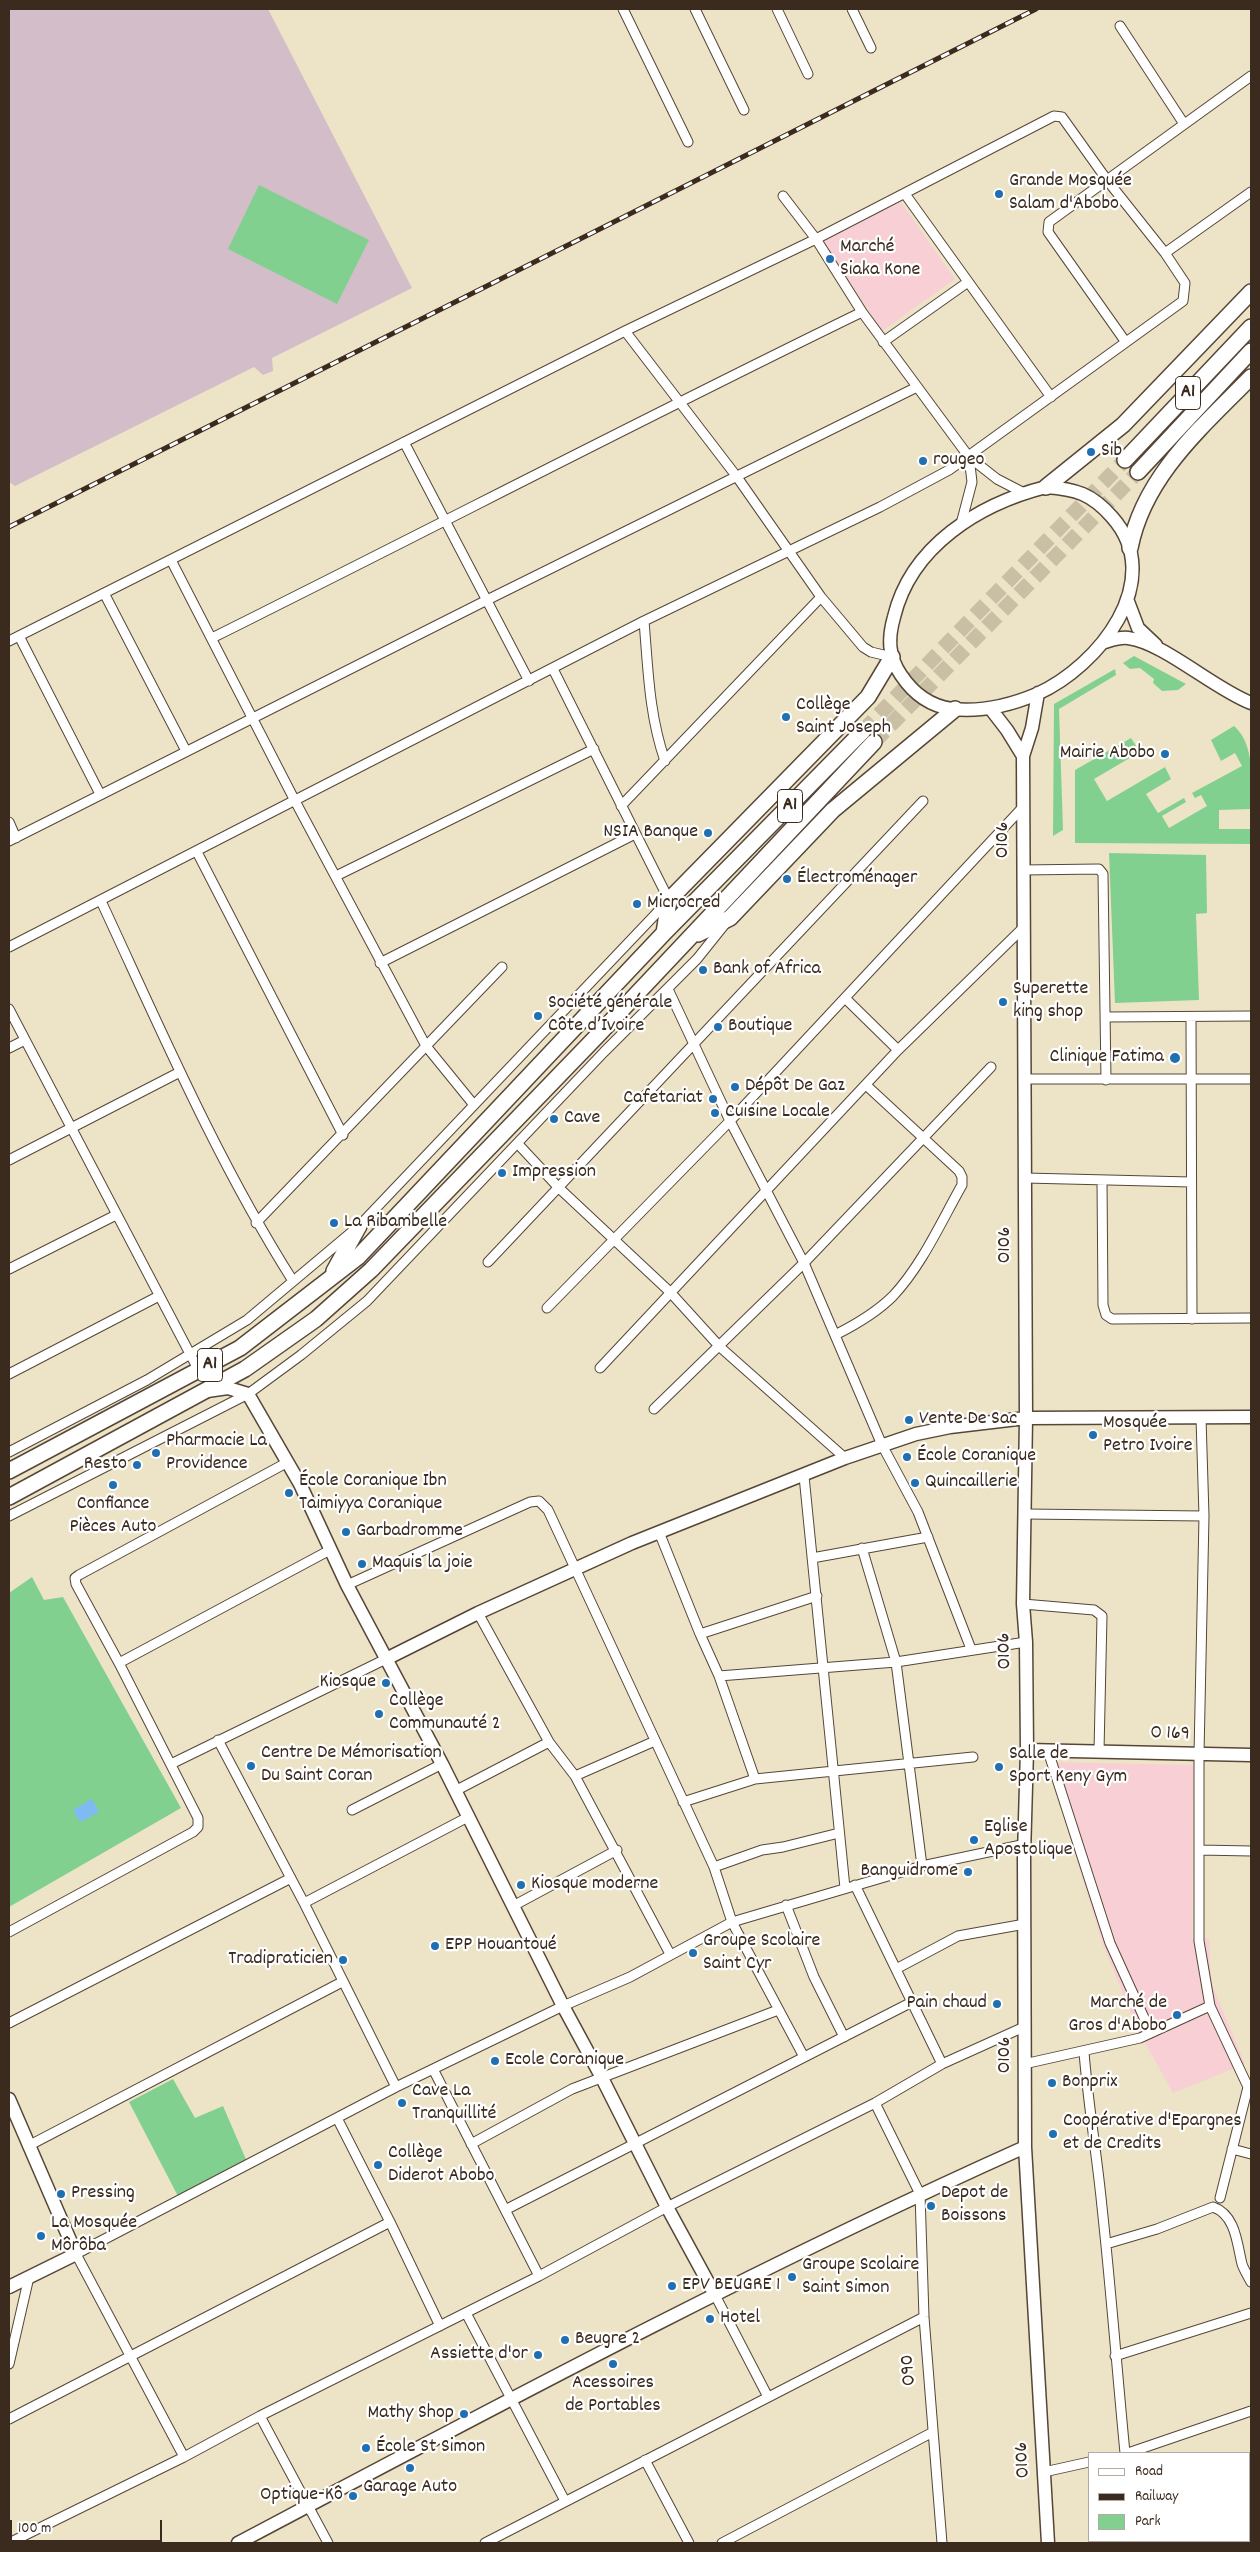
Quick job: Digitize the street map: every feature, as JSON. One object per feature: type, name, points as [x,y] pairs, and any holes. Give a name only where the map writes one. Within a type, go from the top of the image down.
[{"type":"main road","points":[[1046,487],[1123,425],[1251,292]]},
{"type":"main road","name":"A1","points":[[1125,460],[1251,327]]},
{"type":"main road","name":"A1","points":[[1138,472],[1251,352]]},
{"type":"main road","points":[[1130,548],[1140,512],[1164,471],[1180,451],[1251,377]]},
{"type":"main road","points":[[664,933],[669,900],[868,696],[892,658]]},
{"type":"main road","points":[[692,936],[730,918],[833,810],[955,709]]},
{"type":"main road","name":"A1","points":[[9,1470],[240,1348],[358,1256],[664,933],[863,731]]},
{"type":"main road","name":"A1","points":[[9,1497],[245,1369],[316,1319],[371,1270],[692,936],[874,742]]},
{"type":"main road","points":[[328,1281],[359,1226]]},
{"type":"street","points":[[623,9],[688,142]]},
{"type":"street","points":[[695,9],[744,110]]},
{"type":"street","points":[[777,9],[808,74]]},
{"type":"street","points":[[852,9],[871,48]]},
{"type":"street","points":[[1120,26],[1184,124]]},
{"type":"street","points":[[1125,341],[1048,232],[1049,222],[1251,76]]},
{"type":"street","points":[[9,641],[625,331],[816,240],[1058,115],[1062,117],[1107,180],[1165,254],[1184,283],[1184,301],[1125,341],[949,470],[880,507],[786,550],[644,620],[553,669],[9,947]]},
{"type":"street","points":[[1165,254],[1251,192]]},
{"type":"street","points":[[905,194],[1051,397]]},
{"type":"street","points":[[783,196],[816,240],[862,312],[968,457],[996,479],[1024,493]]},
{"type":"street","points":[[884,342],[968,282]]},
{"type":"street","points":[[212,638],[445,522],[680,400],[862,312]]},
{"type":"street","points":[[625,331],[680,400],[737,477],[786,550],[821,597],[863,647],[871,652],[892,658]]},
{"type":"street","points":[[9,822],[13,840],[100,794],[916,387]]},
{"type":"street","points":[[404,442],[529,681]]},
{"type":"street","points":[[961,524],[972,482],[968,457]]},
{"type":"street","points":[[1046,487],[1072,489],[1098,502],[1121,527],[1130,548],[1132,566],[1127,599],[1105,642],[1059,680],[1038,693],[990,708],[955,709],[931,704],[916,693],[906,682],[892,658],[890,630],[896,608],[906,586],[922,560],[961,524],[980,512],[1024,493],[1046,487]]},
{"type":"street","points":[[171,560],[294,800],[426,1046],[474,1105]]},
{"type":"street","points":[[104,593],[186,751]]},
{"type":"street","points":[[621,806],[821,597]]},
{"type":"street","points":[[1127,599],[1138,628],[1161,651]]},
{"type":"street","points":[[644,620],[650,703],[655,733],[665,761]]},
{"type":"street","points":[[19,636],[100,794]]},
{"type":"street","points":[[1105,642],[1126,638],[1161,651],[1219,687],[1251,704]]},
{"type":"street","points":[[9,1452],[190,1356],[247,1320],[359,1226],[669,900],[553,669]]},
{"type":"street","name":"O106","points":[[1038,693],[1032,728],[1023,756],[1026,1418],[1023,1604],[1026,1642],[1027,1750],[1024,2064],[1025,2147],[1048,2543]]},
{"type":"street","points":[[990,708],[1023,756]]},
{"type":"street","points":[[336,876],[594,749]]},
{"type":"street","points":[[488,1262],[923,801]]},
{"type":"street","points":[[547,1308],[730,1121],[1023,807]]},
{"type":"street","points":[[380,963],[635,834]]},
{"type":"street","points":[[197,852],[343,1134]]},
{"type":"street","points":[[1023,870],[1101,871],[1106,1016],[1106,1080]]},
{"type":"street","points":[[101,901],[180,1072],[256,1223],[293,1281]]},
{"type":"street","points":[[9,1516],[248,1394],[301,1355],[367,1301],[604,1052],[697,960],[730,918]]},
{"type":"street","points":[[600,1368],[898,1050],[1023,928]]},
{"type":"street","points":[[256,1223],[502,967]]},
{"type":"street","points":[[668,989],[730,1121],[804,1263],[882,1445],[908,1489],[971,1649]]},
{"type":"street","points":[[845,998],[898,1050]]},
{"type":"street","points":[[9,1009],[199,1371]]},
{"type":"street","points":[[1106,1016],[1191,1018],[1251,1016]]},
{"type":"street","points":[[1191,1018],[1192,1319]]},
{"type":"street","points":[[9,1048],[25,1040]]},
{"type":"street","points":[[654,1409],[720,1347],[804,1263],[923,1136],[991,1067]]},
{"type":"street","points":[[9,1160],[180,1072]]},
{"type":"street","points":[[1024,1079],[1251,1079]]},
{"type":"street","points":[[835,1335],[855,1325],[892,1297],[913,1271],[962,1185],[962,1177],[959,1171],[923,1136],[866,1086]]},
{"type":"street","points":[[518,1144],[559,1188],[670,1292],[720,1347],[845,1458]]},
{"type":"street","points":[[1025,1178],[1191,1182]]},
{"type":"street","points":[[1102,1180],[1103,1306],[1106,1315],[1112,1319],[1251,1318]]},
{"type":"street","points":[[9,1269],[116,1216]]},
{"type":"street","points":[[9,1374],[159,1296]]},
{"type":"street","points":[[204,1392],[228,1388],[248,1394],[288,1462],[347,1585],[388,1658],[562,2006],[602,2078],[667,2207],[768,2397]]},
{"type":"street","points":[[171,1764],[478,1613],[577,1568],[659,1532],[882,1445],[934,1429],[1026,1418],[1251,1418]]},
{"type":"street","points":[[1201,1418],[1204,1516],[1199,1754],[1199,1941],[1210,2006],[1250,2087],[1220,2198]]},
{"type":"street","points":[[9,1932],[193,1832],[198,1827],[198,1818],[119,1663],[76,1584],[75,1578],[288,1462]]},
{"type":"street","points":[[804,1476],[844,1888]]},
{"type":"street","points":[[347,1585],[530,1502],[539,1501],[548,1510],[577,1568],[714,1867],[732,1922],[804,2057]]},
{"type":"street","points":[[1025,1514],[1204,1516]]},
{"type":"street","points":[[659,1532],[719,1676],[755,1779]]},
{"type":"street","points":[[812,1558],[928,1537]]},
{"type":"street","points":[[862,1548],[896,1662],[922,1866]]},
{"type":"street","points":[[119,1663],[330,1550]]},
{"type":"street","points":[[700,1634],[817,1596]]},
{"type":"street","points":[[1023,1604],[1094,1610],[1102,1616],[1099,1751]]},
{"type":"street","points":[[478,1613],[549,1742],[576,1776],[617,1850],[670,1954]]},
{"type":"street","points":[[719,1676],[896,1662],[1026,1642]]},
{"type":"street","points":[[218,1740],[304,1903],[396,2087]]},
{"type":"street","points":[[576,1776],[656,1741]]},
{"type":"street","points":[[455,1791],[549,1742]]},
{"type":"street","name":"O 169","points":[[1027,1750],[1251,1755]]},
{"type":"street","points":[[1048,1751],[1110,1943],[1151,2033]]},
{"type":"street","points":[[683,1802],[755,1779],[973,1757]]},
{"type":"street","points":[[352,1810],[442,1764]]},
{"type":"street","points":[[304,1903],[468,1817]]},
{"type":"street","points":[[714,1867],[762,1850],[783,1847],[839,1833]]},
{"type":"street","points":[[9,2287],[396,2087],[562,2006],[630,1978],[670,1954],[732,1922],[922,1866],[1026,1844]]},
{"type":"street","points":[[513,1906],[617,1850]]},
{"type":"street","points":[[1199,1850],[1251,1850]]},
{"type":"street","points":[[9,2022],[291,1878]]},
{"type":"street","points":[[855,1885],[942,2064]]},
{"type":"street","points":[[786,1905],[814,1977],[844,2037]]},
{"type":"street","points":[[896,1969],[958,1936],[1025,1924]]},
{"type":"street","points":[[28,2146],[342,1982]]},
{"type":"street","points":[[505,2210],[912,2002]]},
{"type":"street","points":[[1024,2064],[1140,2038],[1210,2006]]},
{"type":"street","points":[[471,2144],[572,2089],[778,2010]]},
{"type":"street","points":[[9,2542],[184,2457],[260,2416],[539,2276],[667,2207],[875,2103],[942,2064],[1024,2027]]},
{"type":"street","points":[[1084,2052],[1088,2109],[1096,2145],[1115,2356],[1127,2452]]},
{"type":"street","points":[[433,2069],[539,2276]]},
{"type":"street","points":[[9,2099],[76,2254],[184,2457]]},
{"type":"street","points":[[875,2103],[920,2194]]},
{"type":"street","points":[[336,2118],[390,2222],[440,2326]]},
{"type":"street","points":[[238,2543],[715,2295],[920,2194],[1025,2147]]},
{"type":"street","points":[[1232,2150],[1251,2154]]},
{"type":"street","name":"O90","points":[[920,2194],[924,2317],[942,2543]]},
{"type":"street","points":[[1106,2244],[1157,2229],[1213,2207],[1221,2210],[1234,2230],[1243,2266],[1251,2282]]},
{"type":"street","points":[[9,2419],[130,2354],[390,2222]]},
{"type":"street","points":[[9,2364],[29,2277]]},
{"type":"street","points":[[466,2313],[566,2501]]},
{"type":"street","points":[[1115,2356],[1251,2313]]},
{"type":"street","points":[[485,2543],[924,2317]]},
{"type":"street","points":[[1130,2452],[1251,2412]]},
{"type":"street","points":[[260,2416],[328,2543]]},
{"type":"street","points":[[722,2543],[933,2432]]},
{"type":"street","points":[[645,2460],[689,2543]]},
{"type":"street","points":[[1044,2472],[1088,2462]]},
{"type":"shaded area","points":[[9,9],[268,9],[412,288],[272,358],[273,371],[263,375],[254,367],[15,486],[9,482]]},
{"type":"shaded area","points":[[901,202],[955,279],[882,331],[823,241]]},
{"type":"shaded area","points":[[1047,1762],[1193,1765],[1192,1939],[1209,1938],[1211,1982],[1245,2064],[1173,2093],[1138,2030],[1103,1945]]},
{"type":"green space","points":[[259,185],[369,240],[337,304],[228,249]]},
{"type":"green space","points":[[1134,656],[1186,684],[1178,690],[1162,691],[1153,683],[1154,679],[1140,668],[1130,669],[1123,663]]},
{"type":"green space","points":[[1115,669],[1116,675],[1059,709],[1063,830],[1053,836],[1054,704]]},
{"type":"green space","points":[[1234,726],[1246,743],[1249,754],[1251,765],[1251,809],[1219,810],[1219,829],[1251,829],[1251,844],[1075,843],[1075,770],[1131,738],[1140,752],[1094,779],[1107,801],[1165,767],[1171,779],[1146,794],[1158,813],[1184,798],[1186,802],[1162,816],[1169,828],[1207,806],[1201,795],[1195,798],[1192,793],[1242,766],[1235,753],[1221,761],[1211,740]]},
{"type":"green space","points":[[1109,853],[1206,855],[1207,913],[1196,914],[1199,1000],[1115,1003]]},
{"type":"green space","points":[[32,1577],[44,1600],[63,1597],[181,1808],[9,1907],[9,1593]]},
{"type":"green space","points":[[173,2079],[195,2118],[223,2106],[248,2164],[180,2200],[129,2102]]},
{"type":"water","points":[[92,1799],[99,1812],[80,1822],[73,1810]]},
{"type":"tunnel","points":[[863,731],[1125,460]]},
{"type":"tunnel","points":[[874,742],[1138,472]]},
{"type":"railway","points":[[9,527],[1036,9]]},
{"type":"place","name":"Grande Mosquée Salam d'Abobo","points":[[999,194]]},
{"type":"place","name":"Marché Siaka Kone","points":[[830,259]]},
{"type":"place","name":"Sib","points":[[1091,452]]},
{"type":"place","name":"rougeo","points":[[923,461]]},
{"type":"place","name":"Collège Saint Joseph","points":[[786,717]]},
{"type":"place","name":"Mairie Abobo","points":[[1165,754]]},
{"type":"place","name":"NSIA Banque","points":[[708,833]]},
{"type":"place","name":"Électroménager","points":[[787,879]]},
{"type":"place","name":"Microcred","points":[[637,904]]},
{"type":"place","name":"Bank of Africa","points":[[703,970]]},
{"type":"place","name":"Superette king shop","points":[[1003,1002]]},
{"type":"place","name":"Société générale Côte d’Ivoire","points":[[538,1016]]},
{"type":"place","name":"Boutique","points":[[718,1027]]},
{"type":"place","name":"Clinique Fatima","points":[[1175,1058]]},
{"type":"place","name":"Dépôt De Gaz","points":[[735,1087]]},
{"type":"place","name":"Cafetariat","points":[[713,1099]]},
{"type":"place","name":"Cuisine Locale","points":[[715,1113]]},
{"type":"place","name":"Cave","points":[[554,1119]]},
{"type":"place","name":"Impression","points":[[502,1173]]},
{"type":"place","name":"La Ribambelle","points":[[334,1223]]},
{"type":"place","name":"Vente De Sac","points":[[909,1420]]},
{"type":"place","name":"Mosquée Petro Ivoire","points":[[1093,1435]]},
{"type":"place","name":"Pharmacie La Providence","points":[[156,1453]]},
{"type":"place","name":"École Coranique","points":[[907,1457]]},
{"type":"place","name":"Resto","points":[[137,1465]]},
{"type":"place","name":"Quincaillerie","points":[[915,1483]]},
{"type":"place","name":"Confiance Pièces Auto","points":[[113,1485]]},
{"type":"place","name":"École Coranique Ibn Taimiyya Coranique","points":[[289,1493]]},
{"type":"place","name":"Garbadromme","points":[[346,1532]]},
{"type":"place","name":"Maquis la joie","points":[[362,1564]]},
{"type":"place","name":"Kiosque","points":[[386,1683]]},
{"type":"place","name":"Collège Communauté 2","points":[[379,1714]]},
{"type":"place","name":"Centre De Mémorisation Du Saint Coran","points":[[251,1766]]},
{"type":"place","name":"Salle de Sport Keny Gym","points":[[999,1767]]},
{"type":"place","name":"Eglise Apostolique","points":[[974,1840]]},
{"type":"place","name":"Banguidrome","points":[[968,1872]]},
{"type":"place","name":"Kiosque moderne","points":[[521,1885]]},
{"type":"place","name":"EPP Houantoué","points":[[435,1946]]},
{"type":"place","name":"Groupe Scolaire Saint Cyr","points":[[693,1953]]},
{"type":"place","name":"Tradipraticien","points":[[343,1960]]},
{"type":"place","name":"Pain chaud","points":[[997,2004]]},
{"type":"place","name":"Marché de Gros d'Abobo","points":[[1177,2015]]},
{"type":"place","name":"Ecole Coranique","points":[[495,2061]]},
{"type":"place","name":"Bonprix","points":[[1052,2083]]},
{"type":"place","name":"Cave La Tranquillité","points":[[402,2103]]},
{"type":"place","name":"Coopérative d'Epargnes et de Credits","points":[[1053,2134]]},
{"type":"place","name":"Collège Diderot Abobo","points":[[378,2165]]},
{"type":"place","name":"Pressing","points":[[61,2194]]},
{"type":"place","name":"Depot de Boissons","points":[[931,2206]]},
{"type":"place","name":"La Mosquée Môrôba","points":[[41,2236]]},
{"type":"place","name":"Groupe Scolaire Saint Simon","points":[[792,2277]]},
{"type":"place","name":"EPV BEUGRE 1","points":[[672,2286]]},
{"type":"place","name":"Hotel","points":[[710,2319]]},
{"type":"place","name":"Beugre 2","points":[[565,2340]]},
{"type":"place","name":"Assiette d'or","points":[[538,2355]]},
{"type":"place","name":"Acessoires de Portables","points":[[613,2364]]},
{"type":"place","name":"Mathy Shop","points":[[464,2414]]},
{"type":"place","name":"École St Simon","points":[[366,2448]]},
{"type":"place","name":"Garage Auto","points":[[410,2468]]},
{"type":"place","name":"Optique-Kô","points":[[353,2496]]}]
